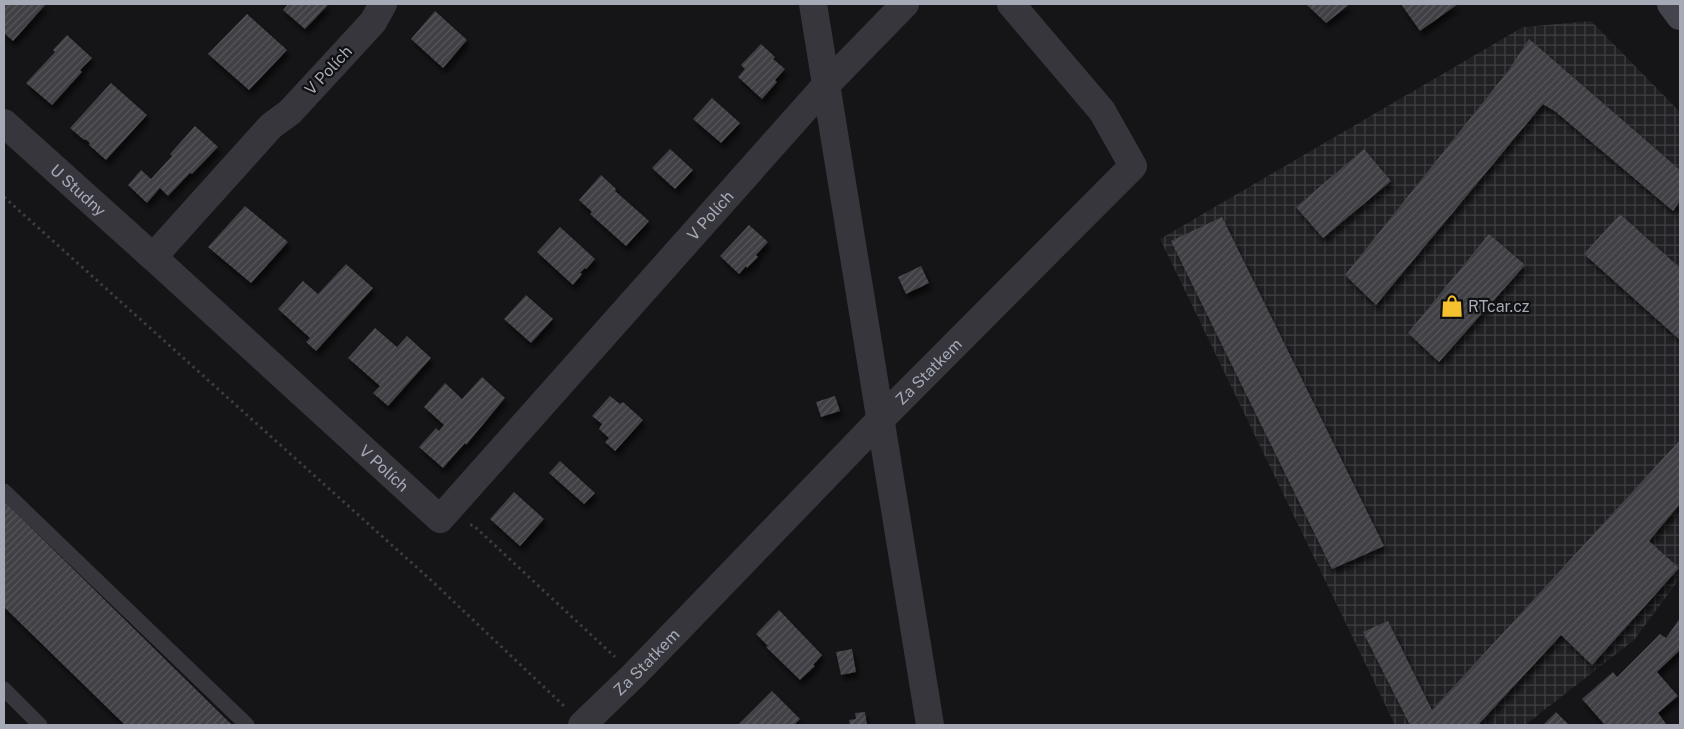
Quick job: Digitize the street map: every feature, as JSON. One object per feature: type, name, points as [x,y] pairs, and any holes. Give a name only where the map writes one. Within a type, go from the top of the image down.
[{"type":"street","name":"V Polích","points":[[383,4],[373,22],[290,112],[270,126],[153,257],[440,519],[827,84],[905,4]]},
{"type":"street","points":[[813,4],[930,725]]},
{"type":"street","name":"Za Statkem","points":[[583,725],[634,675],[880,420],[1133,166],[1102,112],[1011,4]]},
{"type":"street","points":[[1672,4],[1680,16]]},
{"type":"street","name":"U Studny","points":[[4,123],[153,257]]},
{"type":"lane","points":[[4,491],[247,725]]},
{"type":"lane","points":[[4,689],[40,725]]},
{"type":"path","points":[[4,197],[433,582],[583,725]]},
{"type":"path","points":[[440,519],[473,525],[634,675]]},
{"type":"shaded area","points":[[1591,21],[1680,112],[1680,578],[1634,640],[1525,725],[1395,725],[1160,239],[1523,27]]},
{"type":"building","points":[[4,4],[46,4],[13,41],[4,33]]},
{"type":"building","points":[[288,4],[329,4],[305,29],[283,10]]},
{"type":"building","points":[[1306,4],[1350,4],[1326,23]]},
{"type":"building","points":[[1401,4],[1458,4],[1420,31]]},
{"type":"building","points":[[435,11],[467,40],[443,68],[411,39]]},
{"type":"building","points":[[247,14],[287,50],[249,90],[208,54]]},
{"type":"building","points":[[67,35],[92,58],[52,105],[26,83],[55,52],[53,50]]},
{"type":"building","points":[[1529,39],[1680,170],[1680,201],[1673,211],[1556,112],[1543,104],[1376,305],[1345,275],[1508,71]]},
{"type":"building","points":[[761,44],[775,57],[773,59],[785,69],[775,80],[777,82],[762,99],[738,77],[745,69],[741,65]]},
{"type":"building","points":[[111,83],[147,115],[106,160],[89,145],[90,143],[70,128]]},
{"type":"building","points":[[712,98],[740,123],[721,143],[693,119]]},
{"type":"building","points":[[195,126],[218,147],[168,196],[160,188],[147,203],[128,185],[141,170],[151,179]]},
{"type":"building","points":[[670,149],[693,170],[675,189],[652,168]]},
{"type":"building","points":[[1364,149],[1391,181],[1323,238],[1296,207]]},
{"type":"building","points":[[601,175],[616,189],[615,191],[649,221],[626,246],[590,214],[592,212],[579,200]]},
{"type":"building","points":[[245,206],[288,242],[251,283],[208,247]]},
{"type":"building","points":[[1620,214],[1680,268],[1680,340],[1584,254]]},
{"type":"building","points":[[1222,217],[1384,546],[1332,569],[1171,241]]},
{"type":"building","points":[[749,225],[768,242],[756,255],[758,257],[739,274],[720,256]]},
{"type":"building","points":[[560,227],[595,259],[580,273],[582,274],[573,285],[537,252]]},
{"type":"building","points":[[1489,234],[1525,265],[1439,362],[1408,333]]},
{"type":"building","points":[[346,264],[373,288],[316,351],[306,342],[310,338],[278,309],[303,281],[318,294]]},
{"type":"building","points":[[921,266],[929,283],[906,294],[898,277]]},
{"type":"building","points":[[526,295],[553,319],[531,343],[504,319]]},
{"type":"building","points":[[375,328],[397,347],[407,336],[431,358],[388,406],[373,393],[380,386],[348,358]]},
{"type":"building","points":[[482,377],[505,398],[466,445],[465,443],[443,468],[419,447],[436,428],[439,431],[444,425],[424,407],[445,383],[462,399]]},
{"type":"building","points":[[610,396],[620,404],[623,402],[643,420],[615,451],[605,442],[609,438],[599,429],[602,424],[592,416]]},
{"type":"building","points":[[835,396],[840,411],[821,417],[816,402]]},
{"type":"building","points":[[1680,440],[1680,504],[1649,541],[1679,568],[1592,665],[1561,635],[1478,725],[1410,725],[1363,632],[1388,621],[1432,710]]},
{"type":"building","points":[[560,461],[595,493],[584,504],[549,473]]},
{"type":"building","points":[[514,492],[544,519],[520,546],[490,519]]},
{"type":"building","points":[[4,501],[232,725],[125,725],[4,607]]},
{"type":"building","points":[[779,610],[822,655],[813,665],[815,666],[800,680],[766,647],[768,646],[756,634]]},
{"type":"building","points":[[1680,618],[1680,650],[1657,672],[1678,696],[1658,713],[1667,725],[1605,725],[1582,699],[1613,672],[1617,677],[1660,634],[1666,638]]},
{"type":"building","points":[[852,649],[856,672],[841,675],[836,652]]},
{"type":"building","points":[[772,691],[800,719],[794,725],[738,725]]},
{"type":"building","points":[[865,712],[867,725],[850,725],[849,720],[856,719],[855,713]]},
{"type":"building","points":[[1556,712],[1569,725],[1543,725]]},
{"type":"place","name":"RTcar.cz","points":[[1452,306]]}]
